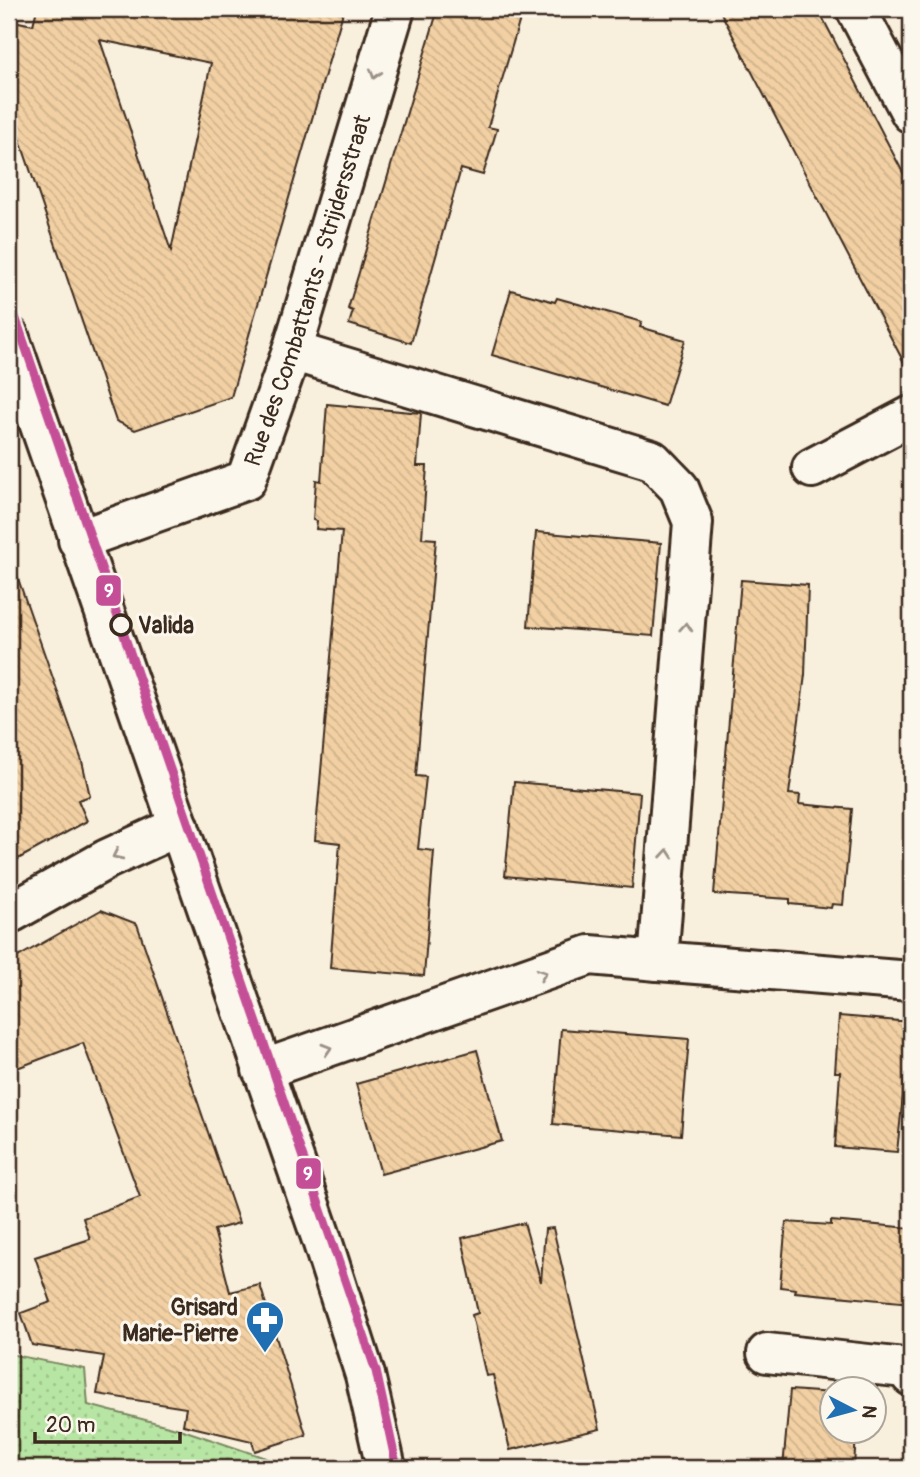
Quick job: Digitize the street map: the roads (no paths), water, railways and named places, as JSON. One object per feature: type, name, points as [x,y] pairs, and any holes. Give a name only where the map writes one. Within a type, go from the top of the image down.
[{"type":"street","name":"Rue des Combattants - Strijdersstraat","points":[[78,540],[246,480],[292,351],[395,9]]},
{"type":"street","points":[[856,9],[911,113]]},
{"type":"street","points":[[9,336],[365,1375],[386,1468]]},
{"type":"street","points":[[292,351],[652,460],[679,488],[693,522],[658,961]]},
{"type":"street","points":[[812,468],[911,416]]},
{"type":"street","points":[[9,914],[107,859],[179,826]]},
{"type":"street","points":[[262,1070],[590,955],[911,981]]},
{"type":"street","points":[[767,1353],[905,1368],[911,1376]]},
{"type":"place","name":"Valida","points":[[121,625]]},
{"type":"place","name":"Grisard Marie-Pierre","points":[[265,1354]]}]
